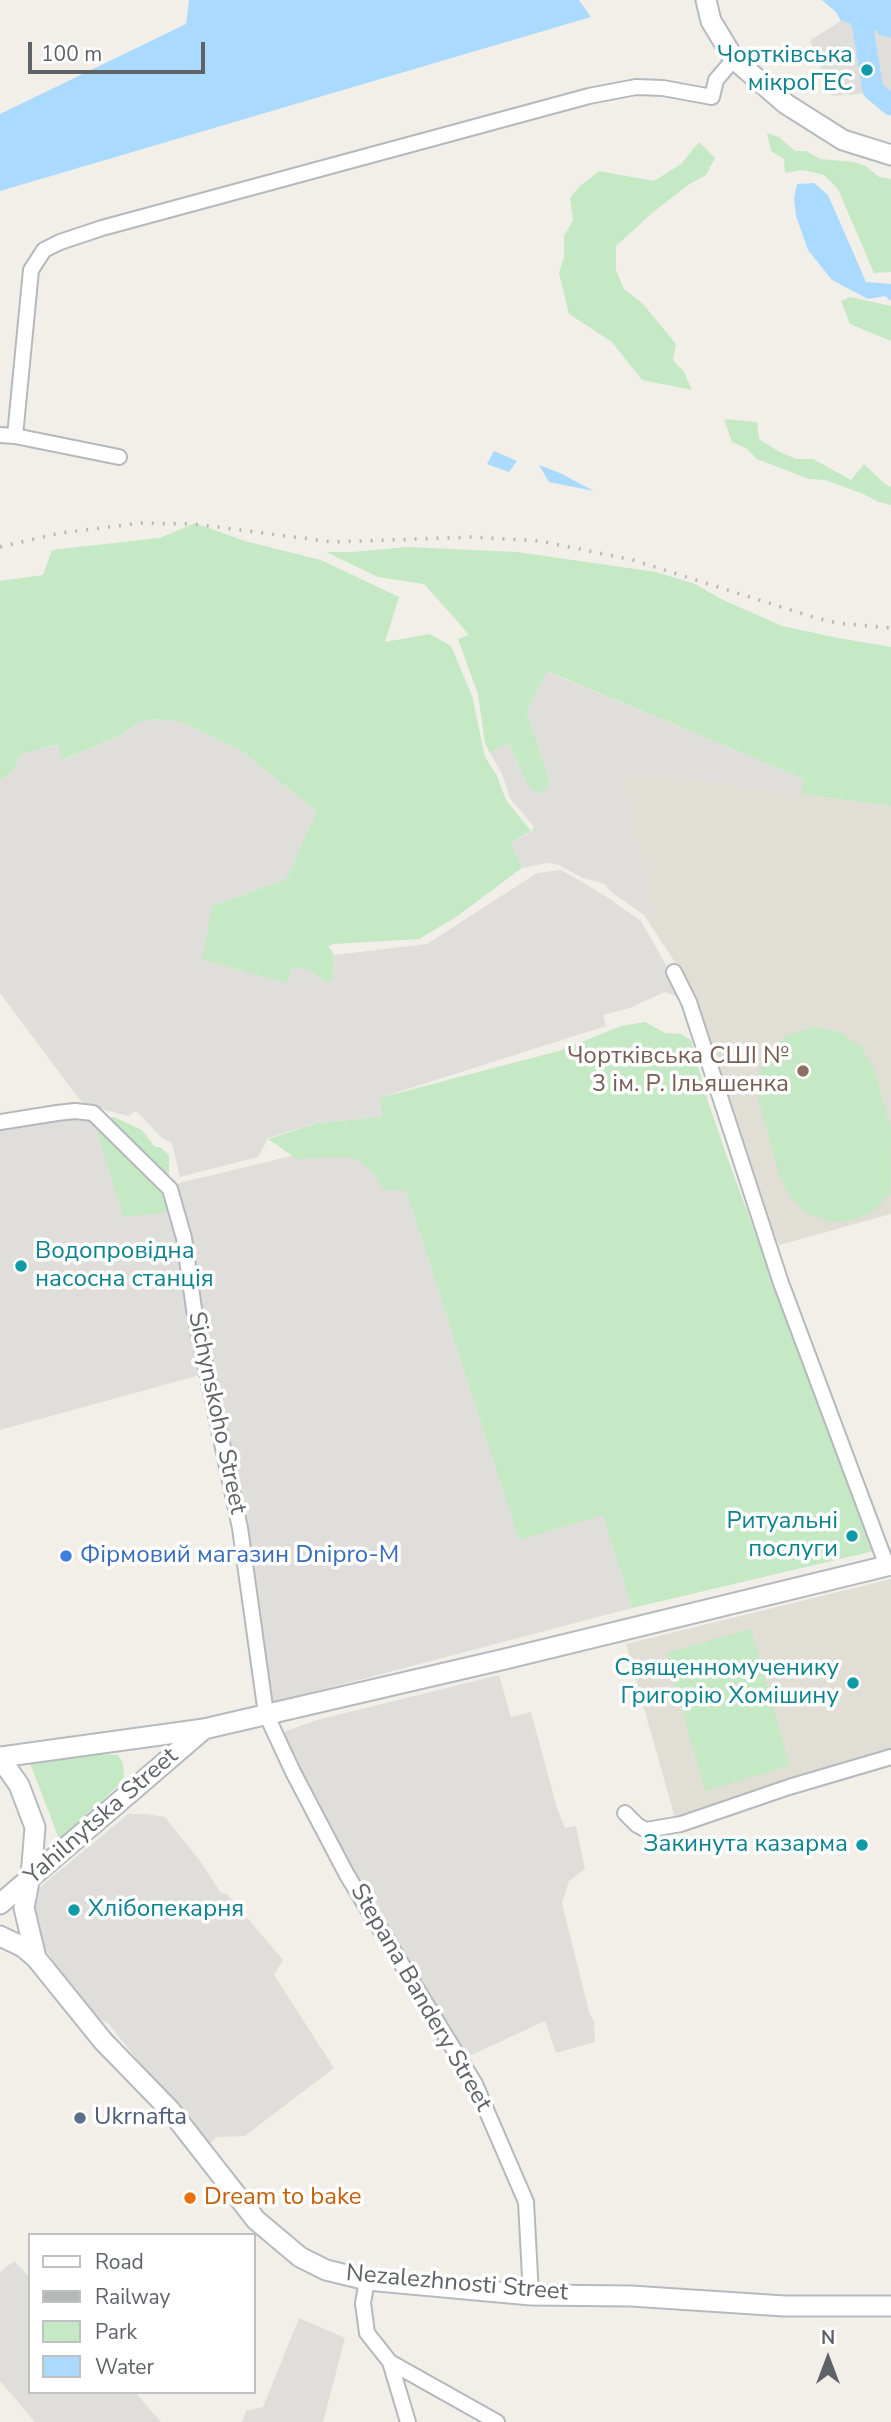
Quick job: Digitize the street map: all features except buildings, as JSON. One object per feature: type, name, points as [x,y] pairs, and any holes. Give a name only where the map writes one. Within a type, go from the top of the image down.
[{"type":"street","points":[[706,0],[711,21],[734,59],[786,104],[843,140],[891,155]]},
{"type":"street","points":[[119,457],[7,435],[31,270],[44,250],[102,228],[589,96],[636,87],[663,88],[712,97],[716,80],[734,59]]},
{"type":"street","points":[[0,1757],[204,1729],[505,1660],[889,1566],[781,1283],[690,1002],[674,972]]},
{"type":"street","name":"Sichynskoho Street","points":[[0,1122],[75,1111],[93,1114],[170,1189],[184,1238],[195,1316],[240,1528],[266,1714]]},
{"type":"street","name":"Stepana Bandery Street","points":[[266,1714],[347,1875],[475,2084],[526,2202],[531,2295]]},
{"type":"street","name":"Yahilnytska Street","points":[[0,1904],[204,1729]]},
{"type":"street","name":"Nezalezhnosti Street","points":[[0,1757],[19,1785],[33,1819],[35,1836],[24,1908],[36,1958]]},
{"type":"street","points":[[625,1814],[646,1830],[681,1825],[789,1787],[891,1757]]},
{"type":"street","name":"Nezalezhnosti Street","points":[[0,1936],[23,1947],[36,1958],[103,2041],[170,2110],[256,2220],[300,2257],[326,2270],[367,2280],[531,2295],[631,2296],[784,2306],[891,2306]]},
{"type":"street","points":[[367,2280],[363,2303],[367,2333],[390,2362],[408,2422]]},
{"type":"street","points":[[390,2362],[497,2422]]},
{"type":"shaded area","name":"Чортківська мікроГЕС","points":[[841,21],[850,22],[869,42],[872,33],[877,30],[879,35],[891,38],[891,98],[880,92],[832,96],[810,40]]},
{"type":"shaded area","points":[[546,671],[804,779],[801,794],[676,777],[655,912],[644,915],[610,891],[605,884],[583,878],[559,865],[548,863],[522,868],[511,842],[531,832],[534,827],[510,798],[502,774],[490,753],[508,742],[528,785],[549,780],[527,712]]},
{"type":"shaded area","points":[[158,719],[181,722],[241,751],[317,811],[286,879],[212,906],[203,960],[287,983],[292,968],[308,969],[325,983],[333,981],[334,955],[427,944],[537,873],[561,870],[641,921],[683,995],[678,997],[665,992],[630,1008],[603,1015],[606,1026],[379,1098],[382,1117],[317,1123],[268,1138],[258,1157],[180,1177],[172,1143],[162,1138],[136,1111],[128,1116],[86,1105],[79,1099],[0,993],[0,781],[13,770],[22,754],[59,744],[63,760],[121,735],[139,722]]},
{"type":"shaded area","name":"Чортківська СШІ № 3 ім. Р. Ільяшенка","points":[[621,775],[676,777],[891,806],[891,1214],[779,1245],[747,1166],[684,976],[644,915],[655,912]]},
{"type":"shaded area","points":[[91,1119],[161,1212],[170,1212],[183,1267],[186,1303],[202,1366],[200,1375],[0,1430],[0,1130]]},
{"type":"shaded area","points":[[387,1133],[519,1539],[603,1514],[632,1608],[275,1702],[270,1698],[176,1189],[179,1183]]},
{"type":"shaded area","points":[[891,1579],[891,1753],[675,1818],[626,1644]]},
{"type":"shaded area","points":[[499,1675],[511,1717],[531,1712],[557,1808],[565,1828],[576,1826],[585,1869],[569,1881],[562,1903],[590,2015],[594,2021],[595,2042],[556,2053],[545,2021],[465,2058],[376,1911],[309,1793],[281,1733],[317,1720]]},
{"type":"shaded area","points":[[128,1814],[165,1817],[221,1893],[227,1894],[283,1960],[274,1975],[334,2068],[245,2136],[217,2137],[207,2146],[107,2022],[94,2017],[38,1939],[33,1925],[34,1892]]},
{"type":"shaded area","points":[[14,2261],[28,2276],[28,2394],[137,2394],[161,2422],[35,2422],[0,2381],[0,2272]]},
{"type":"shaded area","points":[[299,2318],[345,2338],[323,2422],[242,2422],[246,2411],[263,2407]]},
{"type":"green space","points":[[767,133],[779,137],[795,151],[806,151],[820,159],[853,162],[866,166],[879,177],[891,179],[891,272],[874,273],[838,189],[824,175],[803,170],[785,173],[784,159],[771,151]]},
{"type":"green space","points":[[699,142],[715,158],[706,175],[688,185],[652,213],[616,246],[616,270],[624,289],[642,303],[676,344],[673,360],[684,372],[692,390],[642,380],[612,342],[569,314],[559,273],[564,257],[564,236],[573,220],[570,198],[580,186],[599,171],[654,181],[681,164]]},
{"type":"green space","points":[[850,297],[891,306],[891,341],[850,324],[841,301]]},
{"type":"green space","points":[[724,419],[757,422],[759,439],[778,451],[796,459],[813,459],[851,480],[864,464],[891,487],[891,505],[825,480],[809,479],[757,459],[746,448],[732,442]]},
{"type":"green space","points":[[195,523],[245,541],[321,560],[399,597],[385,642],[430,634],[451,646],[472,696],[485,757],[497,776],[506,800],[531,831],[511,842],[522,868],[456,917],[419,939],[328,946],[334,955],[333,981],[325,983],[308,969],[292,968],[287,983],[202,960],[212,906],[286,879],[317,811],[241,751],[181,722],[158,719],[139,722],[121,735],[62,760],[58,744],[22,754],[13,770],[0,781],[0,581],[43,575],[52,550],[160,538]]},
{"type":"green space","points":[[408,547],[517,552],[656,572],[695,584],[721,599],[782,626],[891,647],[891,806],[801,794],[804,779],[547,671],[527,712],[549,780],[546,790],[537,794],[528,785],[508,742],[490,753],[485,743],[478,694],[458,639],[469,635],[458,622],[424,584],[378,577],[326,552]]},
{"type":"green space","points":[[645,1022],[665,1033],[681,1034],[691,1040],[708,1102],[731,1168],[874,1551],[632,1608],[603,1515],[519,1540],[406,1191],[384,1190],[373,1173],[360,1161],[347,1157],[297,1159],[268,1139],[318,1123],[382,1117],[379,1098],[559,1051],[621,1026]]},
{"type":"green space","points":[[815,1027],[841,1032],[862,1048],[875,1071],[891,1130],[890,1193],[875,1210],[854,1220],[830,1222],[808,1214],[791,1198],[780,1178],[759,1102],[758,1075],[769,1051],[789,1034]]},
{"type":"green space","points":[[114,1117],[142,1130],[155,1147],[166,1152],[169,1156],[169,1178],[107,1118]]},
{"type":"green space","points":[[95,1123],[153,1176],[168,1202],[170,1212],[123,1217]]},
{"type":"green space","points":[[751,1629],[790,1766],[705,1791],[666,1653]]},
{"type":"green space","points":[[94,1754],[118,1755],[123,1763],[124,1777],[118,1786],[59,1839],[30,1763]]},
{"type":"water","points":[[189,0],[579,0],[591,17],[0,191],[0,114],[186,24]]},
{"type":"water","points":[[822,0],[891,0],[891,38],[879,35],[876,30],[869,42],[860,42],[850,23],[841,21],[836,12]]},
{"type":"water","points":[[814,183],[828,195],[866,282],[891,284],[891,301],[885,296],[868,299],[832,280],[808,250],[796,216],[794,198],[797,184]]},
{"type":"water","points":[[494,451],[517,461],[509,472],[487,464]]},
{"type":"water","points":[[539,465],[560,473],[594,491],[549,482]]},
{"type":"waterway","points":[[851,0],[862,22],[873,90],[891,105]]},
{"type":"railway","points":[[0,547],[60,533],[141,523],[194,524],[333,542],[472,537],[540,541],[633,560],[816,618],[837,623],[891,628]]},
{"type":"place","name":"Чортківська мікроГЕС","points":[[867,70]]},
{"type":"place","name":"Чортківська СШІ № 3 ім. Р. Ільяшенка","points":[[803,1071]]},
{"type":"place","name":"Водопровідна насосна станція","points":[[21,1266]]},
{"type":"place","name":"Ритуальні послуги","points":[[852,1536]]},
{"type":"place","name":"Фірмовий магазин Dnipro-M","points":[[66,1556]]},
{"type":"place","name":"Священномученику Григорію Хомішину","points":[[853,1683]]},
{"type":"place","name":"Закинута казарма","points":[[862,1845]]},
{"type":"place","name":"Хлібопекарня","points":[[74,1910]]},
{"type":"place","name":"Ukrnafta","points":[[80,2118]]},
{"type":"place","name":"Dream to bake","points":[[190,2198]]}]
